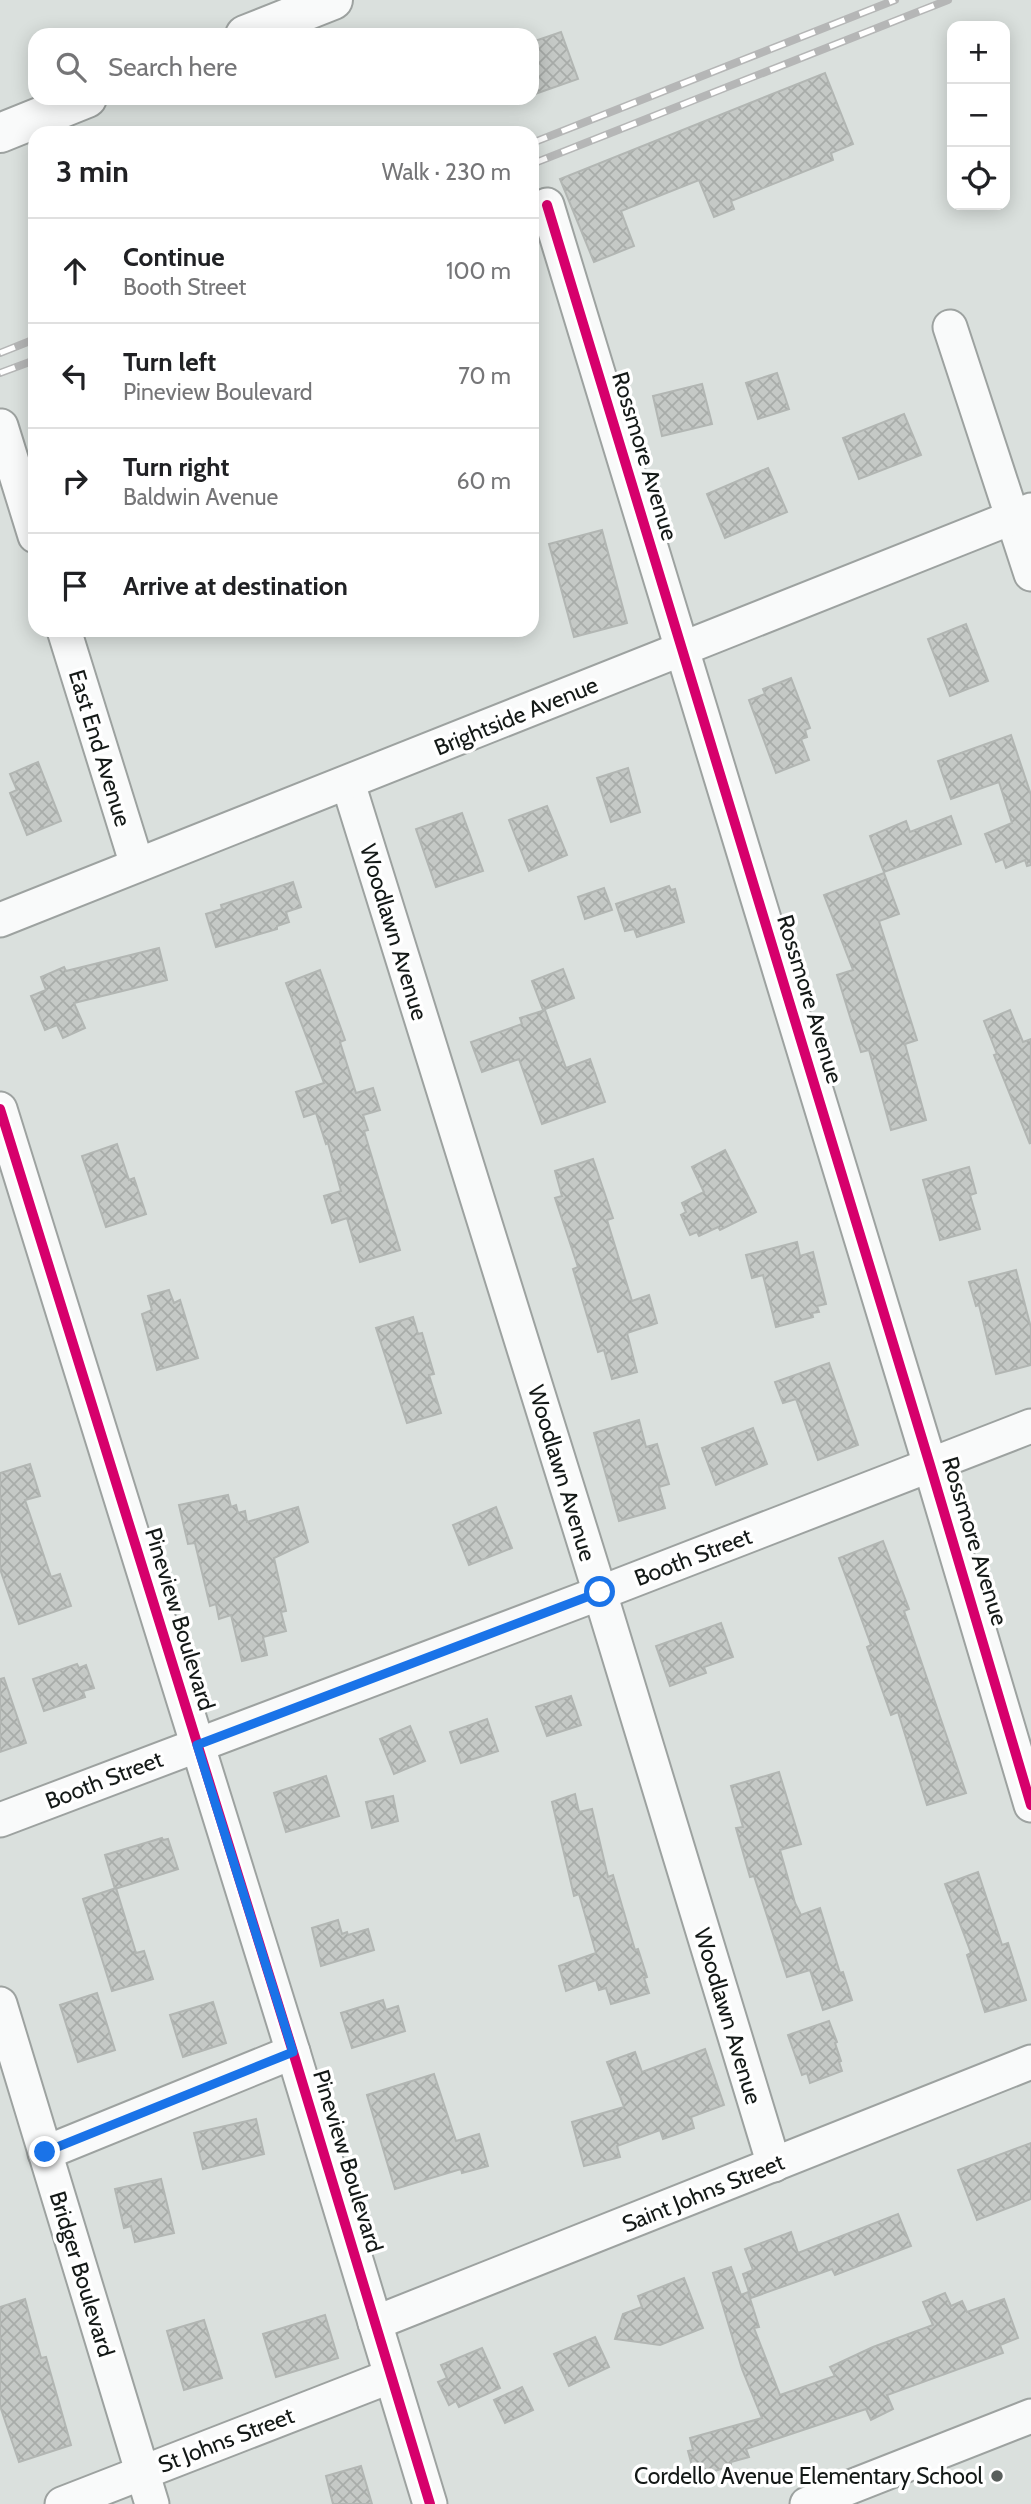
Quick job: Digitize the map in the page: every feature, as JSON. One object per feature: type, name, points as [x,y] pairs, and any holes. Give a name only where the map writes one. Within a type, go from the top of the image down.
[{"type":"main road","points":[[263,28],[333,0]]},
{"type":"main road","points":[[0,133],[70,105]]},
{"type":"street","name":"Rossmore Avenue","points":[[547,205],[1031,1805]]},
{"type":"street","points":[[950,327],[1022,513],[1031,574]]},
{"type":"street","points":[[1,426],[28,513]]},
{"type":"street","name":"Brightside Avenue","points":[[0,919],[1022,513]]},
{"type":"street","name":"East End Avenue","points":[[66,637],[137,865]]},
{"type":"street","name":"Woodlawn Avenue","points":[[348,783],[600,1592],[774,2165]]},
{"type":"street","name":"Pineview Boulevard","points":[[0,1108],[293,2052],[430,2504]]},
{"type":"street","name":"Booth Street","points":[[0,1819],[1031,1426]]},
{"type":"street","name":"Bridger Boulevard","points":[[0,2004],[152,2504]]},
{"type":"street","points":[[45,2152],[293,2052]]},
{"type":"street","name":"Saint Johns Street","points":[[375,2323],[1031,2062]]},
{"type":"street","name":"St Johns Street","points":[[62,2504],[391,2376]]},
{"type":"street","points":[[807,2504],[1031,2416]]},
{"type":"building","points":[[561,32],[578,79],[539,93],[539,40]]},
{"type":"building","points":[[825,73],[853,144],[831,153],[833,160],[731,201],[734,209],[714,217],[699,180],[621,211],[634,246],[594,262],[560,179]]},
{"type":"building","points":[[777,373],[789,409],[758,419],[746,383]]},
{"type":"building","points":[[702,384],[712,424],[662,436],[653,396]]},
{"type":"building","points":[[904,414],[921,455],[859,479],[843,438]]},
{"type":"building","points":[[768,468],[787,512],[725,538],[707,494]]},
{"type":"building","points":[[602,530],[627,623],[574,637],[549,544]]},
{"type":"building","points":[[966,624],[988,681],[950,696],[928,639]]},
{"type":"building","points":[[791,678],[810,728],[805,730],[807,737],[801,739],[809,760],[776,773],[749,700],[765,694],[763,689]]},
{"type":"building","points":[[1011,735],[1031,795],[1031,865],[1027,866],[1025,860],[1006,868],[1003,859],[996,862],[985,834],[1012,823],[999,782],[951,799],[938,761]]},
{"type":"building","points":[[38,762],[61,821],[27,835],[10,793],[17,790],[10,774]]},
{"type":"building","points":[[628,768],[640,812],[611,822],[597,778]]},
{"type":"building","points":[[547,806],[567,855],[529,871],[509,820]]},
{"type":"building","points":[[462,813],[483,871],[436,887],[416,829]]},
{"type":"building","points":[[951,816],[961,844],[884,872],[870,836],[906,821],[910,832]]},
{"type":"building","points":[[884,873],[899,914],[879,921],[917,1040],[905,1044],[926,1120],[891,1130],[869,1050],[861,1052],[837,975],[853,970],[824,895]]},
{"type":"building","points":[[293,882],[301,907],[286,912],[289,922],[277,926],[277,929],[216,947],[206,914],[222,909],[221,905]]},
{"type":"building","points":[[669,886],[671,890],[675,889],[684,922],[637,937],[634,929],[625,931],[616,904]]},
{"type":"building","points":[[604,888],[612,910],[585,919],[578,897]]},
{"type":"building","points":[[159,948],[167,980],[74,1003],[85,1028],[63,1038],[57,1025],[45,1030],[31,996],[46,990],[41,977],[64,967],[66,971]]},
{"type":"building","points":[[563,969],[574,998],[543,1010],[532,981]]},
{"type":"building","points":[[320,970],[345,1040],[340,1042],[356,1093],[373,1088],[380,1110],[363,1115],[368,1130],[364,1131],[400,1250],[360,1262],[347,1218],[332,1223],[324,1196],[341,1191],[328,1143],[326,1144],[316,1113],[304,1117],[296,1092],[324,1083],[286,983]]},
{"type":"building","points":[[545,1010],[566,1068],[590,1059],[605,1102],[542,1124],[519,1059],[482,1072],[471,1042],[522,1024],[520,1018]]},
{"type":"building","points":[[1010,1010],[1023,1042],[1031,1039],[1030,1144],[994,1055],[997,1054],[984,1021]]},
{"type":"building","points":[[117,1144],[129,1180],[134,1178],[146,1214],[106,1227],[82,1156]]},
{"type":"building","points":[[725,1150],[756,1212],[720,1230],[718,1227],[699,1236],[697,1232],[690,1235],[681,1215],[686,1212],[682,1203],[704,1192],[692,1167]]},
{"type":"building","points":[[593,1159],[613,1218],[607,1220],[632,1301],[649,1295],[657,1323],[627,1333],[637,1372],[612,1379],[604,1350],[598,1352],[573,1269],[578,1267],[555,1198],[562,1196],[555,1171]]},
{"type":"building","points":[[969,1167],[976,1193],[970,1195],[980,1229],[940,1240],[923,1180]]},
{"type":"building","points":[[797,1242],[800,1256],[813,1252],[826,1304],[817,1306],[819,1312],[812,1313],[813,1317],[776,1327],[763,1275],[752,1278],[746,1255]]},
{"type":"building","points":[[1016,1270],[1031,1328],[1031,1365],[996,1374],[979,1305],[976,1306],[969,1282]]},
{"type":"building","points":[[169,1290],[174,1303],[180,1300],[198,1358],[157,1370],[142,1314],[152,1310],[148,1296]]},
{"type":"building","points":[[413,1317],[418,1334],[422,1333],[434,1374],[429,1375],[441,1413],[407,1423],[376,1328]]},
{"type":"building","points":[[829,1363],[858,1445],[818,1460],[796,1399],[783,1403],[775,1382]]},
{"type":"building","points":[[639,1420],[646,1447],[657,1444],[669,1484],[659,1487],[665,1508],[619,1521],[594,1433]]},
{"type":"building","points":[[753,1428],[767,1464],[716,1485],[702,1448]]},
{"type":"building","points":[[30,1464],[40,1496],[25,1500],[51,1577],[60,1574],[71,1606],[19,1624],[0,1569],[0,1473]]},
{"type":"building","points":[[228,1495],[231,1507],[236,1505],[238,1513],[245,1511],[247,1522],[298,1507],[308,1542],[274,1558],[286,1611],[281,1612],[286,1631],[263,1637],[267,1655],[242,1661],[231,1615],[219,1619],[216,1604],[210,1606],[195,1543],[188,1544],[179,1505]]},
{"type":"building","points":[[496,1507],[512,1548],[469,1565],[453,1525]]},
{"type":"building","points":[[883,1541],[909,1609],[904,1611],[966,1793],[927,1805],[898,1712],[891,1715],[867,1647],[871,1645],[839,1558]]},
{"type":"building","points":[[721,1623],[733,1657],[704,1667],[706,1673],[670,1686],[656,1646]]},
{"type":"building","points":[[77,1664],[79,1668],[86,1665],[94,1688],[83,1691],[85,1697],[44,1711],[33,1679]]},
{"type":"building","points":[[4,1678],[26,1743],[0,1752],[0,1679]]},
{"type":"building","points":[[571,1696],[581,1725],[547,1736],[536,1707]]},
{"type":"building","points":[[487,1719],[498,1751],[461,1763],[450,1732]]},
{"type":"building","points":[[410,1726],[425,1761],[394,1774],[380,1739]]},
{"type":"building","points":[[779,1772],[801,1844],[780,1850],[795,1903],[801,1915],[820,1908],[840,1973],[843,1972],[852,2000],[823,2010],[810,1970],[787,1977],[754,1876],[750,1877],[736,1828],[743,1827],[731,1786]]},
{"type":"building","points":[[326,1776],[339,1816],[286,1832],[274,1793]]},
{"type":"building","points":[[575,1794],[579,1812],[592,1809],[608,1877],[613,1875],[635,1950],[638,1949],[647,1977],[644,1978],[649,1993],[611,2004],[606,1988],[599,1990],[596,1980],[566,1991],[559,1966],[596,1953],[579,1894],[574,1896],[552,1802]]},
{"type":"building","points":[[393,1796],[398,1821],[372,1828],[366,1802]]},
{"type":"building","points":[[162,1838],[168,1839],[178,1869],[115,1889],[105,1855]]},
{"type":"building","points":[[978,1872],[1002,1945],[1008,1943],[1026,2000],[985,2012],[967,1955],[971,1953],[945,1884]]},
{"type":"building","points":[[116,1888],[136,1953],[144,1951],[153,1979],[112,1991],[83,1899]]},
{"type":"building","points":[[338,1920],[342,1934],[347,1932],[348,1935],[368,1929],[374,1950],[321,1966],[312,1928]]},
{"type":"building","points":[[97,1993],[115,2050],[78,2062],[60,2005]]},
{"type":"building","points":[[383,2000],[386,2010],[398,2006],[405,2031],[352,2048],[341,2013]]},
{"type":"building","points":[[213,2002],[226,2043],[183,2057],[170,2015]]},
{"type":"building","points":[[829,2021],[837,2042],[835,2043],[842,2071],[810,2083],[807,2073],[802,2075],[788,2035]]},
{"type":"building","points":[[705,2049],[724,2105],[691,2117],[694,2128],[663,2139],[660,2130],[617,2146],[620,2157],[584,2166],[572,2122],[624,2107],[607,2062],[635,2052],[642,2072]]},
{"type":"building","points":[[434,2074],[456,2141],[479,2134],[488,2166],[462,2173],[461,2169],[395,2189],[367,2095]]},
{"type":"building","points":[[256,2119],[264,2154],[203,2169],[194,2133]]},
{"type":"building","points":[[1031,2143],[1031,2199],[977,2220],[958,2170]]},
{"type":"building","points":[[161,2179],[174,2233],[135,2242],[131,2226],[124,2228],[115,2189]]},
{"type":"building","points":[[898,2214],[911,2246],[835,2275],[832,2269],[751,2298],[743,2274],[753,2270],[745,2249],[791,2232],[798,2253]]},
{"type":"building","points":[[731,2267],[741,2295],[748,2292],[759,2327],[754,2328],[780,2395],[835,2376],[830,2367],[873,2347],[933,2325],[923,2302],[945,2293],[951,2306],[962,2301],[967,2312],[1004,2299],[1018,2338],[1000,2345],[1003,2353],[887,2395],[893,2409],[871,2420],[866,2409],[746,2449],[749,2457],[731,2462],[731,2466],[695,2477],[688,2451],[693,2450],[690,2438],[762,2418],[742,2369],[713,2273]]},
{"type":"building","points":[[684,2278],[703,2328],[660,2345],[615,2339],[623,2314],[642,2307],[638,2296]]},
{"type":"building","points":[[25,2299],[41,2358],[46,2357],[71,2445],[19,2462],[0,2406],[0,2307]]},
{"type":"building","points":[[325,2315],[338,2358],[276,2377],[263,2334]]},
{"type":"building","points":[[204,2320],[222,2378],[184,2390],[167,2331]]},
{"type":"building","points":[[595,2337],[609,2367],[569,2386],[554,2354]]},
{"type":"building","points":[[482,2348],[500,2388],[459,2407],[456,2401],[449,2405],[438,2382],[447,2378],[441,2365]]},
{"type":"building","points":[[522,2387],[533,2410],[505,2423],[494,2400]]},
{"type":"building","points":[[361,2466],[372,2504],[333,2504],[326,2476]]},
{"type":"railway","points":[[539,140],[895,0]]},
{"type":"railway","points":[[539,161],[948,0]]},
{"type":"railway","points":[[0,353],[28,342]]},
{"type":"railway","points":[[0,373],[28,363]]},
{"type":"cycle path","points":[[547,205],[1031,1805]]},
{"type":"cycle path","points":[[0,1109],[293,2052],[430,2504]]},
{"type":"place","name":"Cordello Avenue Elementary School","points":[[997,2476]]},
{"type":"route","points":[[45,2152],[293,2052],[197,1745],[600,1592]]}]
